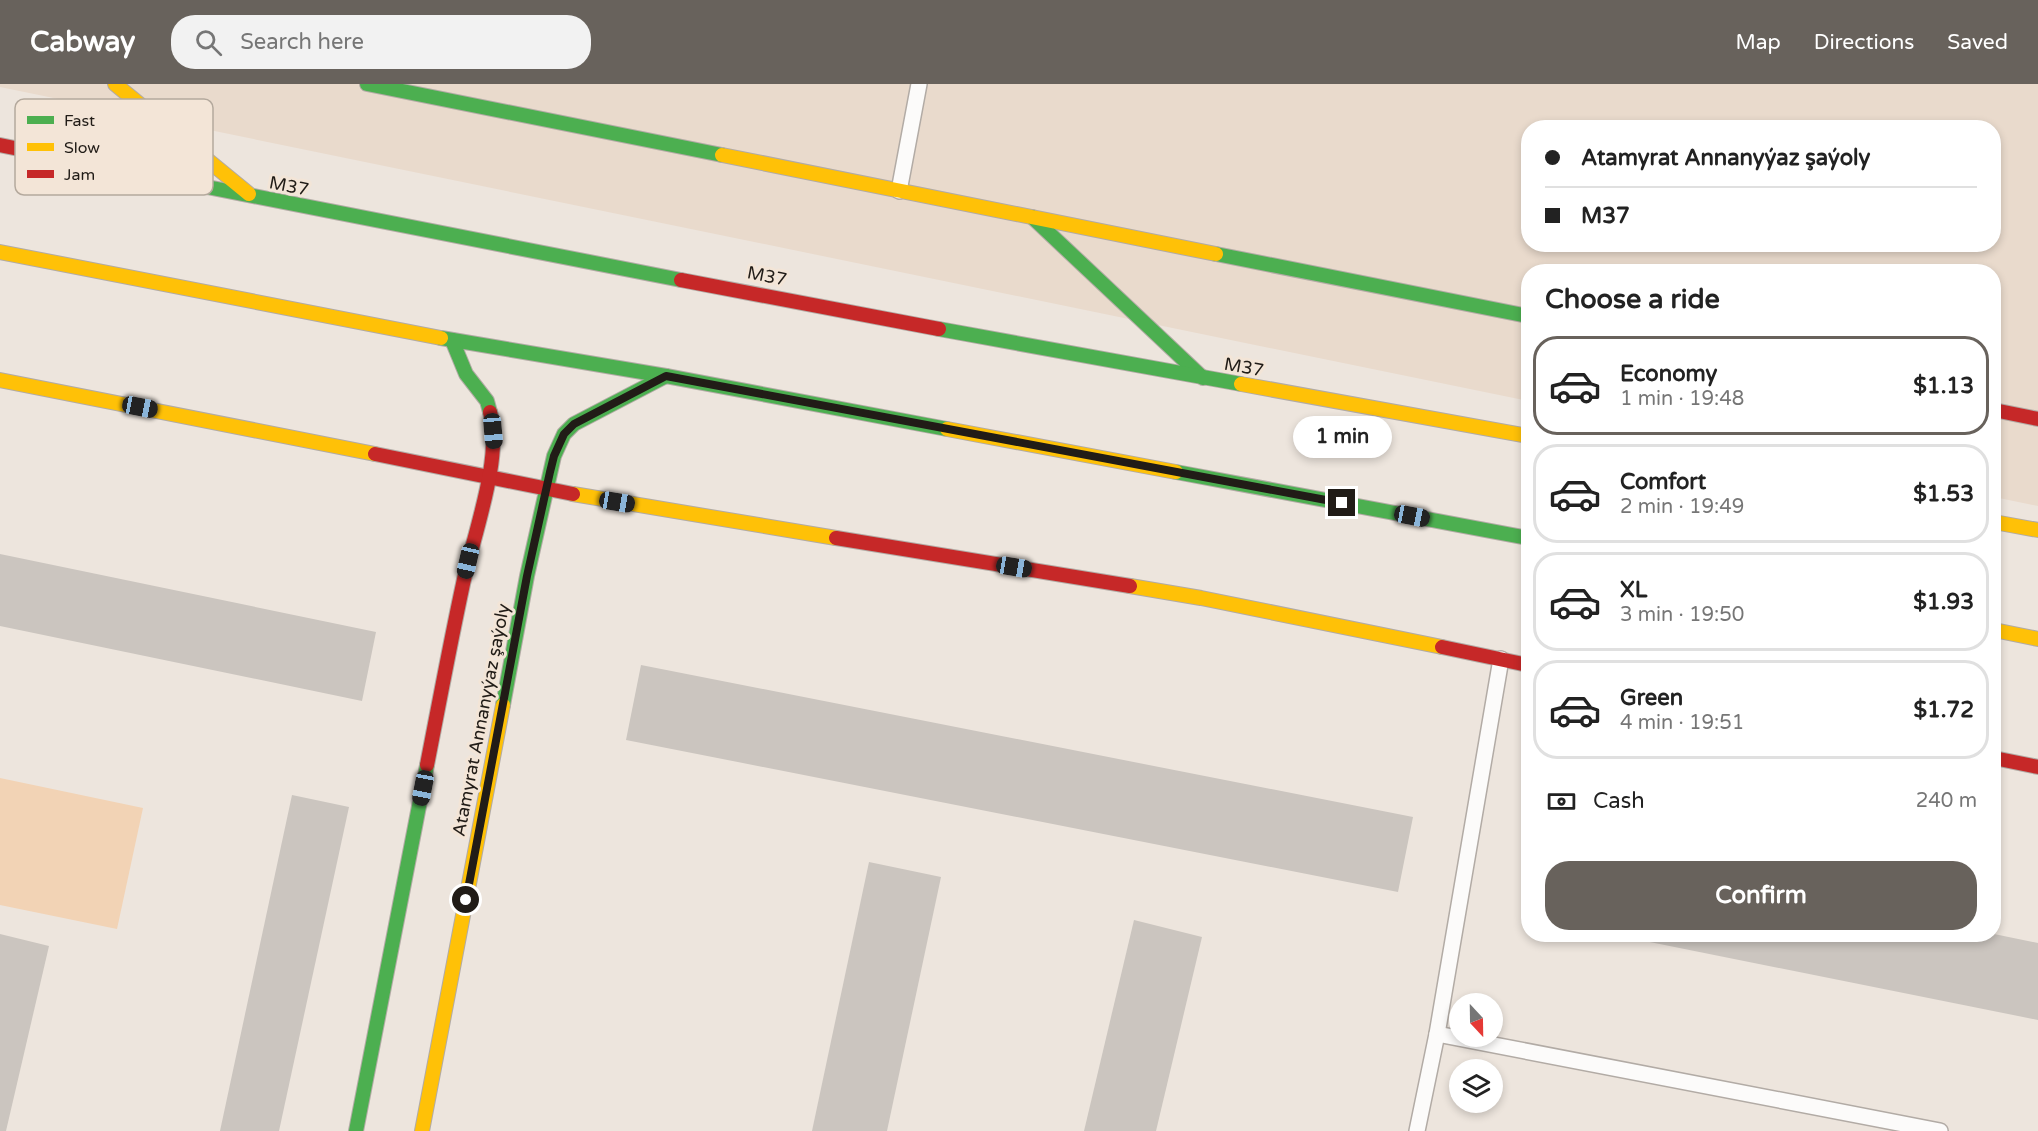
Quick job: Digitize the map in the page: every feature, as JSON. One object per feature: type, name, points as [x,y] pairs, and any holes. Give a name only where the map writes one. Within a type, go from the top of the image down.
[{"type":"main road","points":[[115,84],[133,99]]},
{"type":"main road","points":[[367,84],[1521,315]]},
{"type":"main road","name":"M37","points":[[0,145],[15,148]]},
{"type":"main road","points":[[213,164],[253,197]]},
{"type":"main road","name":"M37","points":[[213,189],[1203,378],[1521,435]]},
{"type":"main road","points":[[1032,217],[1203,378]]},
{"type":"main road","points":[[0,252],[452,340],[666,376],[1521,537]]},
{"type":"main road","points":[[356,1131],[463,582],[489,476],[494,444],[492,419],[487,401],[466,374],[452,340]]},
{"type":"main road","name":"Atamyrat Annanyýaz şaýoly","points":[[422,1131],[527,576],[554,456],[564,434],[569,429],[594,413],[666,376]]},
{"type":"main road","points":[[0,380],[489,476],[547,490],[1201,598],[1521,663]]},
{"type":"main road","points":[[2001,411],[2038,419]]},
{"type":"main road","points":[[2001,523],[2038,530]]},
{"type":"main road","points":[[2001,631],[2038,639]]},
{"type":"main road","points":[[2001,759],[2038,767]]},
{"type":"lane","points":[[899,190],[919,84]]},
{"type":"lane","points":[[1417,1131],[1437,1034],[1501,659]]},
{"type":"lane","points":[[1437,1034],[1940,1131]]},
{"type":"shaded area","points":[[0,84],[2038,84],[2038,506],[2001,498],[2001,264],[1521,264],[1521,400],[213,131],[213,99],[58,99],[0,87]]},
{"type":"shaded area","points":[[0,778],[143,808],[117,929],[0,905]]},
{"type":"building","points":[[0,554],[376,632],[362,701],[0,626]]},
{"type":"building","points":[[641,665],[1413,817],[1398,892],[626,740]]},
{"type":"building","points":[[292,795],[349,807],[279,1131],[220,1131]]},
{"type":"building","points":[[869,862],[941,877],[887,1131],[812,1131]]},
{"type":"building","points":[[1134,920],[1202,937],[1156,1131],[1084,1131]]},
{"type":"building","points":[[0,934],[49,946],[6,1131],[0,1131]]},
{"type":"building","points":[[2001,935],[2038,943],[2038,1020],[1650,942],[2001,942]]},
{"type":"traffic: fast","points":[[367,84],[722,155]]},
{"type":"traffic: fast","points":[[213,188],[681,280]]},
{"type":"traffic: fast","points":[[1032,217],[1203,378]]},
{"type":"traffic: fast","points":[[1216,254],[1521,315]]},
{"type":"traffic: fast","points":[[939,329],[1241,384]]},
{"type":"traffic: fast","points":[[441,338],[666,376],[947,429]]},
{"type":"traffic: fast","points":[[452,340],[466,374],[487,401],[490,412]]},
{"type":"traffic: fast","points":[[503,705],[527,576],[554,456],[564,434],[574,424],[666,376]]},
{"type":"traffic: fast","points":[[1176,472],[1521,537]]},
{"type":"traffic: fast","points":[[356,1131],[427,765]]},
{"type":"traffic: slow","points":[[115,84],[133,99]]},
{"type":"traffic: slow","points":[[722,155],[1216,254]]},
{"type":"traffic: slow","points":[[213,164],[249,194]]},
{"type":"traffic: slow","points":[[0,252],[441,338]]},
{"type":"traffic: slow","points":[[0,380],[375,454]]},
{"type":"traffic: slow","points":[[1241,384],[1521,435]]},
{"type":"traffic: slow","points":[[947,429],[1176,472]]},
{"type":"traffic: slow","points":[[573,494],[836,538]]},
{"type":"traffic: slow","points":[[2001,523],[2038,530]]},
{"type":"traffic: slow","points":[[1130,586],[1201,598],[1442,647]]},
{"type":"traffic: slow","points":[[2001,631],[2038,639]]},
{"type":"traffic: slow","points":[[422,1131],[503,705]]},
{"type":"traffic: jam","points":[[0,145],[15,148]]},
{"type":"traffic: jam","points":[[681,280],[939,329]]},
{"type":"traffic: jam","points":[[2001,411],[2038,419]]},
{"type":"traffic: jam","points":[[427,765],[463,584],[490,474],[493,452],[490,412]]},
{"type":"traffic: jam","points":[[375,454],[573,494]]},
{"type":"traffic: jam","points":[[836,538],[1130,586]]},
{"type":"traffic: jam","points":[[1442,647],[1521,664]]},
{"type":"traffic: jam","points":[[2001,759],[2038,767]]},
{"type":"route","points":[[466,900],[527,576],[554,456],[564,434],[574,424],[666,376],[1342,503]]}]
